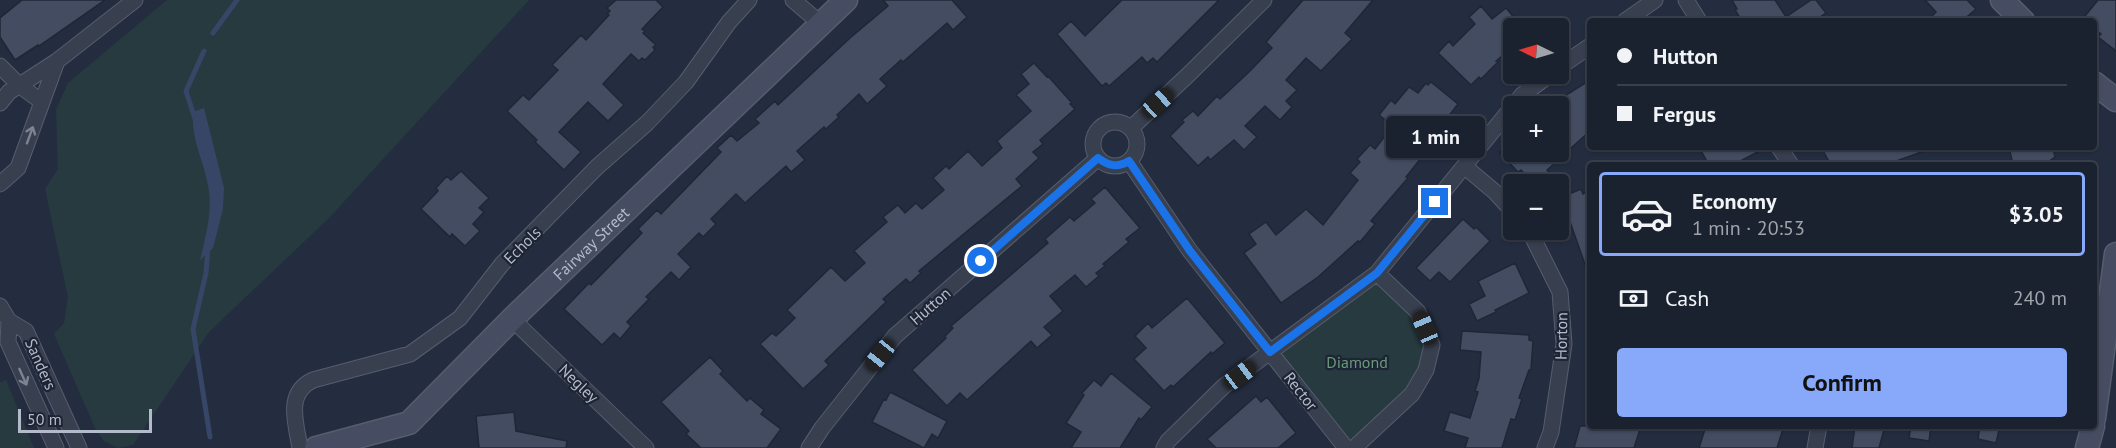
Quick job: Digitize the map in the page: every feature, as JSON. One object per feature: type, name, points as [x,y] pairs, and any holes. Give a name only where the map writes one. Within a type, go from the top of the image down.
[{"type":"street","points":[[0,103],[9,92],[57,61],[135,0]]},
{"type":"street","name":"Echols","points":[[300,448],[294,406],[300,389],[313,380],[410,354],[460,318],[502,264],[597,166],[647,123],[686,82],[729,22],[749,0]]},
{"type":"street","points":[[794,0],[820,23]]},
{"type":"street","name":"Fairway Street","points":[[316,448],[357,442],[409,423],[512,319],[846,0]]},
{"type":"street","points":[[1131,128],[1264,0]]},
{"type":"street","points":[[1629,18],[1655,0]]},
{"type":"street","points":[[1686,0],[1697,18]]},
{"type":"street","points":[[2002,0],[2020,18]]},
{"type":"street","points":[[1569,61],[1587,48]]},
{"type":"street","points":[[0,184],[18,168],[57,61]]},
{"type":"street","points":[[0,66],[19,85],[42,102]]},
{"type":"street","points":[[1164,448],[1168,441],[1224,386],[1377,273],[1522,95],[1537,84]]},
{"type":"street","points":[[2097,85],[2116,100]]},
{"type":"street","points":[[1118,122],[1131,128],[1137,139],[1137,146],[1129,161],[1116,166],[1098,158],[1094,145],[1098,131],[1104,125],[1118,122]]},
{"type":"street","name":"Hutton","points":[[809,448],[822,428],[895,336],[1098,158]]},
{"type":"street","name":"Rector","points":[[1129,161],[1190,251],[1346,448]]},
{"type":"street","points":[[1464,166],[1503,201]]},
{"type":"street","name":"Horton","points":[[1534,240],[1560,292],[1564,344],[1551,432],[1545,448]]},
{"type":"street","points":[[2097,405],[2111,342],[2116,254]]},
{"type":"street","points":[[1354,448],[1412,394],[1426,370],[1432,345],[1418,312],[1377,273]]},
{"type":"street","name":"Sanders","points":[[0,306],[9,321],[26,332],[79,448]]},
{"type":"street","name":"Negley","points":[[512,319],[646,448]]},
{"type":"street","name":"Sanders","points":[[9,321],[8,342],[56,448]]},
{"type":"street","points":[[1815,448],[1818,429]]},
{"type":"street","points":[[2087,448],[2092,429]]},
{"type":"green space","points":[[167,0],[529,0],[329,218],[209,332],[133,445],[118,448],[104,441],[95,428],[54,334],[64,323],[68,297],[45,189],[58,169],[56,110],[68,83]]},
{"type":"green space","name":"Diamond","points":[[1377,275],[1417,313],[1430,345],[1424,370],[1351,448],[1272,352]]},
{"type":"green space","points":[[6,380],[34,448],[0,448],[0,383]]},
{"type":"water","points":[[204,108],[224,188],[223,209],[213,248],[200,260],[210,204],[206,176],[196,140],[193,112]]},
{"type":"building","points":[[22,0],[105,0],[15,60],[0,37],[0,18]]},
{"type":"building","points":[[616,0],[656,0],[663,7],[642,29],[645,31],[643,33],[656,45],[653,47],[655,50],[645,60],[642,58],[639,61],[631,54],[603,84],[624,105],[608,121],[588,102],[559,132],[581,152],[564,170],[507,111],[523,95],[529,100],[558,70],[552,65],[581,35],[586,40],[609,15],[607,14],[610,11],[607,8]]},
{"type":"building","points":[[883,0],[952,0],[967,17],[953,30],[947,23],[903,62],[901,60],[880,79],[887,86],[867,104],[859,94],[826,129],[824,127],[797,151],[805,160],[791,172],[786,166],[745,203],[736,194],[711,219],[716,224],[703,237],[699,233],[678,254],[691,267],[679,280],[671,272],[646,297],[649,299],[627,322],[631,326],[620,339],[614,333],[602,345],[564,309],[642,233],[638,229],[657,210],[661,214],[721,152],[717,148],[731,135],[737,141],[759,123],[755,119],[775,101],[778,105],[888,6]]},
{"type":"building","points":[[1122,0],[1219,0],[1157,62],[1153,58],[1147,63],[1142,57],[1109,86],[1106,83],[1102,86],[1057,34],[1071,21],[1085,36]]},
{"type":"building","points":[[1303,0],[1373,0],[1345,33],[1352,39],[1321,71],[1306,58],[1286,80],[1297,90],[1286,101],[1292,107],[1280,120],[1265,106],[1245,126],[1257,137],[1244,150],[1234,140],[1210,160],[1208,157],[1198,166],[1170,136],[1184,122],[1182,120],[1193,111],[1198,116],[1217,96],[1220,99],[1250,71],[1272,48],[1266,42]]},
{"type":"building","points":[[1732,0],[1775,0],[1786,17],[1811,0],[1816,0],[1826,13],[1818,18],[1740,18],[1735,10],[1737,9]]},
{"type":"building","points":[[1925,0],[1967,0],[1976,9],[1966,18],[1930,18],[1936,12]]},
{"type":"building","points":[[2098,0],[2116,0],[2116,51],[2098,37],[2101,34],[2097,31],[2097,18],[2083,18]]},
{"type":"building","points":[[1481,6],[1492,19],[1506,8],[1514,18],[1503,18],[1503,55],[1481,79],[1479,77],[1471,85],[1438,53],[1449,41],[1453,46],[1475,24],[1469,17]]},
{"type":"building","points":[[1034,63],[1048,76],[1075,109],[1040,140],[1043,144],[1033,152],[1039,158],[1016,179],[1022,186],[919,271],[921,273],[910,283],[906,279],[883,299],[886,302],[825,361],[829,365],[803,389],[760,344],[772,333],[776,336],[795,318],[787,310],[831,267],[845,281],[865,263],[854,251],[887,222],[883,217],[898,205],[905,213],[916,203],[922,209],[944,190],[933,178],[946,166],[949,169],[968,151],[982,166],[1002,148],[997,141],[1031,111],[1016,95],[1029,84],[1021,74]]},
{"type":"building","points":[[1431,82],[1458,104],[1448,117],[1454,122],[1444,135],[1441,133],[1406,177],[1408,178],[1371,221],[1375,224],[1360,242],[1358,241],[1318,277],[1281,303],[1244,253],[1256,244],[1249,234],[1266,222],[1276,235],[1306,209],[1323,225],[1358,180],[1350,173],[1360,162],[1357,159],[1370,145],[1375,149],[1393,126],[1379,115],[1391,100],[1395,104],[1409,87],[1418,93],[1426,83],[1428,85]]},
{"type":"building","points":[[1587,82],[1587,134],[1570,149],[1569,96],[1565,96]]},
{"type":"building","points":[[1701,150],[1761,150],[1739,162],[1707,162]]},
{"type":"building","points":[[1823,150],[1927,150],[1893,162],[1829,162]]},
{"type":"building","points":[[2010,150],[2053,150],[2055,157],[2048,162],[2012,162]]},
{"type":"building","points":[[1508,162],[1556,162],[1547,170],[1551,174],[1525,174],[1521,170],[1518,172]]},
{"type":"building","points":[[461,171],[489,198],[479,208],[484,212],[473,224],[480,231],[465,246],[452,234],[450,237],[421,209],[438,191],[436,188],[447,176],[451,180]]},
{"type":"building","points":[[1105,187],[1140,228],[1126,239],[1129,242],[1103,264],[1105,266],[1096,273],[1099,276],[1086,287],[1075,275],[1050,296],[1063,311],[1044,327],[1052,335],[1037,348],[1031,341],[967,400],[960,393],[947,406],[912,370],[946,338],[945,336],[953,328],[951,326],[1048,243],[1045,239],[1070,217],[1074,221],[1095,203],[1091,199]]},
{"type":"building","points":[[1581,189],[1583,194],[1587,192],[1587,270],[1569,219],[1569,194]]},
{"type":"building","points":[[1463,219],[1474,229],[1476,227],[1490,241],[1450,282],[1439,272],[1430,281],[1416,268]]},
{"type":"building","points":[[1515,263],[1529,293],[1477,321],[1469,304],[1485,296],[1478,281]]},
{"type":"building","points":[[1187,298],[1225,343],[1212,354],[1211,352],[1173,387],[1171,385],[1164,391],[1134,359],[1146,348],[1135,336],[1148,323],[1152,328]]},
{"type":"building","points":[[1462,331],[1529,335],[1529,340],[1533,341],[1531,370],[1529,370],[1519,398],[1522,399],[1515,420],[1511,419],[1502,448],[1465,448],[1468,438],[1444,431],[1450,412],[1470,418],[1478,392],[1475,391],[1479,378],[1481,352],[1460,350]]},
{"type":"building","points":[[710,357],[723,371],[720,374],[747,401],[750,398],[764,410],[761,414],[781,429],[767,448],[701,448],[686,434],[689,431],[661,402]]},
{"type":"building","points":[[1111,373],[1152,407],[1141,420],[1139,418],[1120,448],[1071,448],[1081,432],[1066,423],[1084,395],[1082,393],[1094,380],[1101,386]]},
{"type":"building","points":[[890,392],[947,421],[938,438],[932,434],[924,448],[872,422]]},
{"type":"building","points":[[1256,396],[1261,402],[1267,397],[1296,433],[1278,448],[1216,448],[1207,439]]},
{"type":"building","points":[[514,412],[516,431],[567,441],[566,448],[479,448],[476,416]]},
{"type":"building","points":[[1580,426],[1587,426],[1587,429],[1640,429],[1634,448],[1574,448]]},
{"type":"building","points":[[1705,429],[1783,429],[1777,448],[1699,448]]},
{"type":"building","points":[[1855,429],[1884,429],[1879,448],[1852,448]]},
{"type":"building","points":[[1910,429],[1931,429],[1929,441],[1909,438]]},
{"type":"building","points":[[1980,429],[1999,429],[1996,443],[1978,439]]},
{"type":"waterway","points":[[213,33],[237,0]]},
{"type":"waterway","points":[[195,119],[186,91],[204,51]]},
{"type":"waterway","points":[[208,247],[206,273],[193,329],[210,437]]},
{"type":"route","points":[[981,261],[1098,158],[1116,166],[1129,161],[1190,251],[1270,352],[1377,273],[1435,202]]}]
